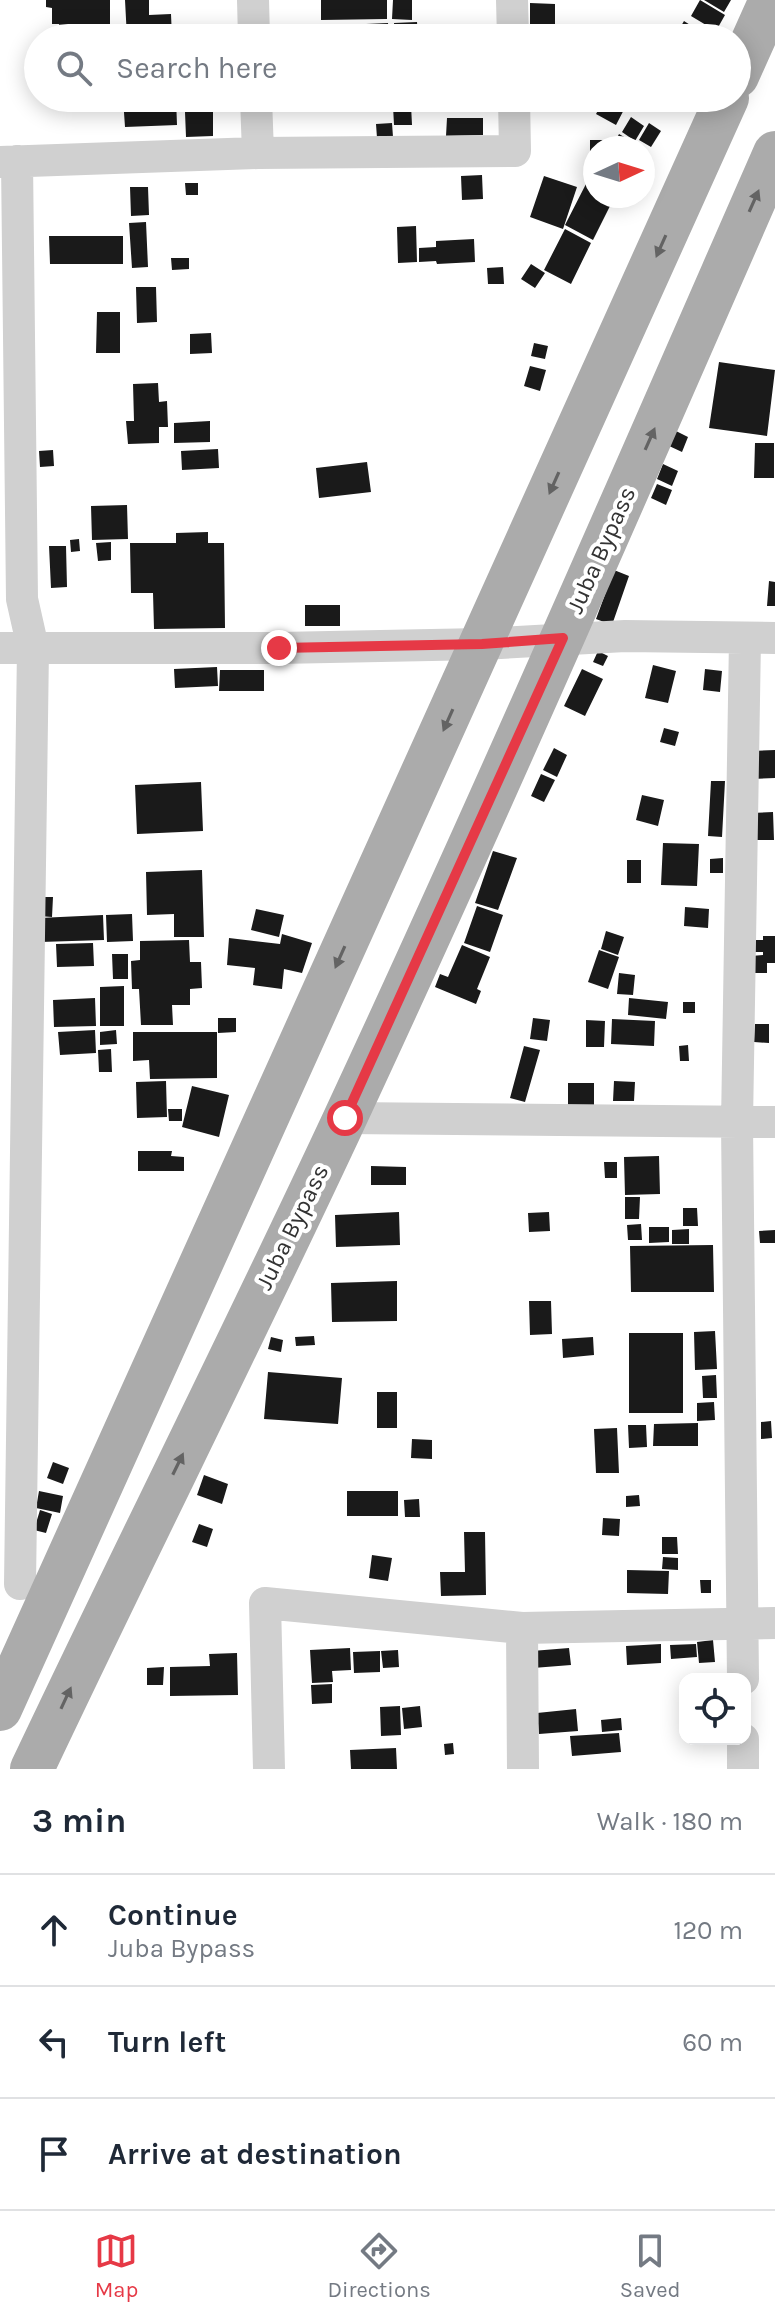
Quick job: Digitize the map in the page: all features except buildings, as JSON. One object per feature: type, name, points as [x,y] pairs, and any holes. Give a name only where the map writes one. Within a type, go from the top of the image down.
[{"type":"main road","points":[[751,45],[771,0]]},
{"type":"main road","points":[[0,1709],[721,112]]},
{"type":"main road","name":"Juba Bypass","points":[[32,1769],[345,1118],[563,638],[775,153]]},
{"type":"street","points":[[253,0],[254,24]]},
{"type":"street","points":[[512,0],[513,24]]},
{"type":"street","points":[[257,112],[258,153]]},
{"type":"street","points":[[20,1584],[13,1138],[33,648],[22,599],[8,161],[258,153],[515,151],[514,112]]},
{"type":"street","points":[[0,648],[279,648],[482,644],[625,636],[760,639],[737,1123],[743,1673]]},
{"type":"street","points":[[345,1118],[775,1122]]},
{"type":"street","points":[[269,1769],[265,1603],[522,1628],[775,1623]]},
{"type":"street","points":[[522,1628],[523,1769]]},
{"type":"street","points":[[743,1745],[743,1769]]},
{"type":"route","points":[[279,648],[482,644],[563,638],[345,1118]]}]
